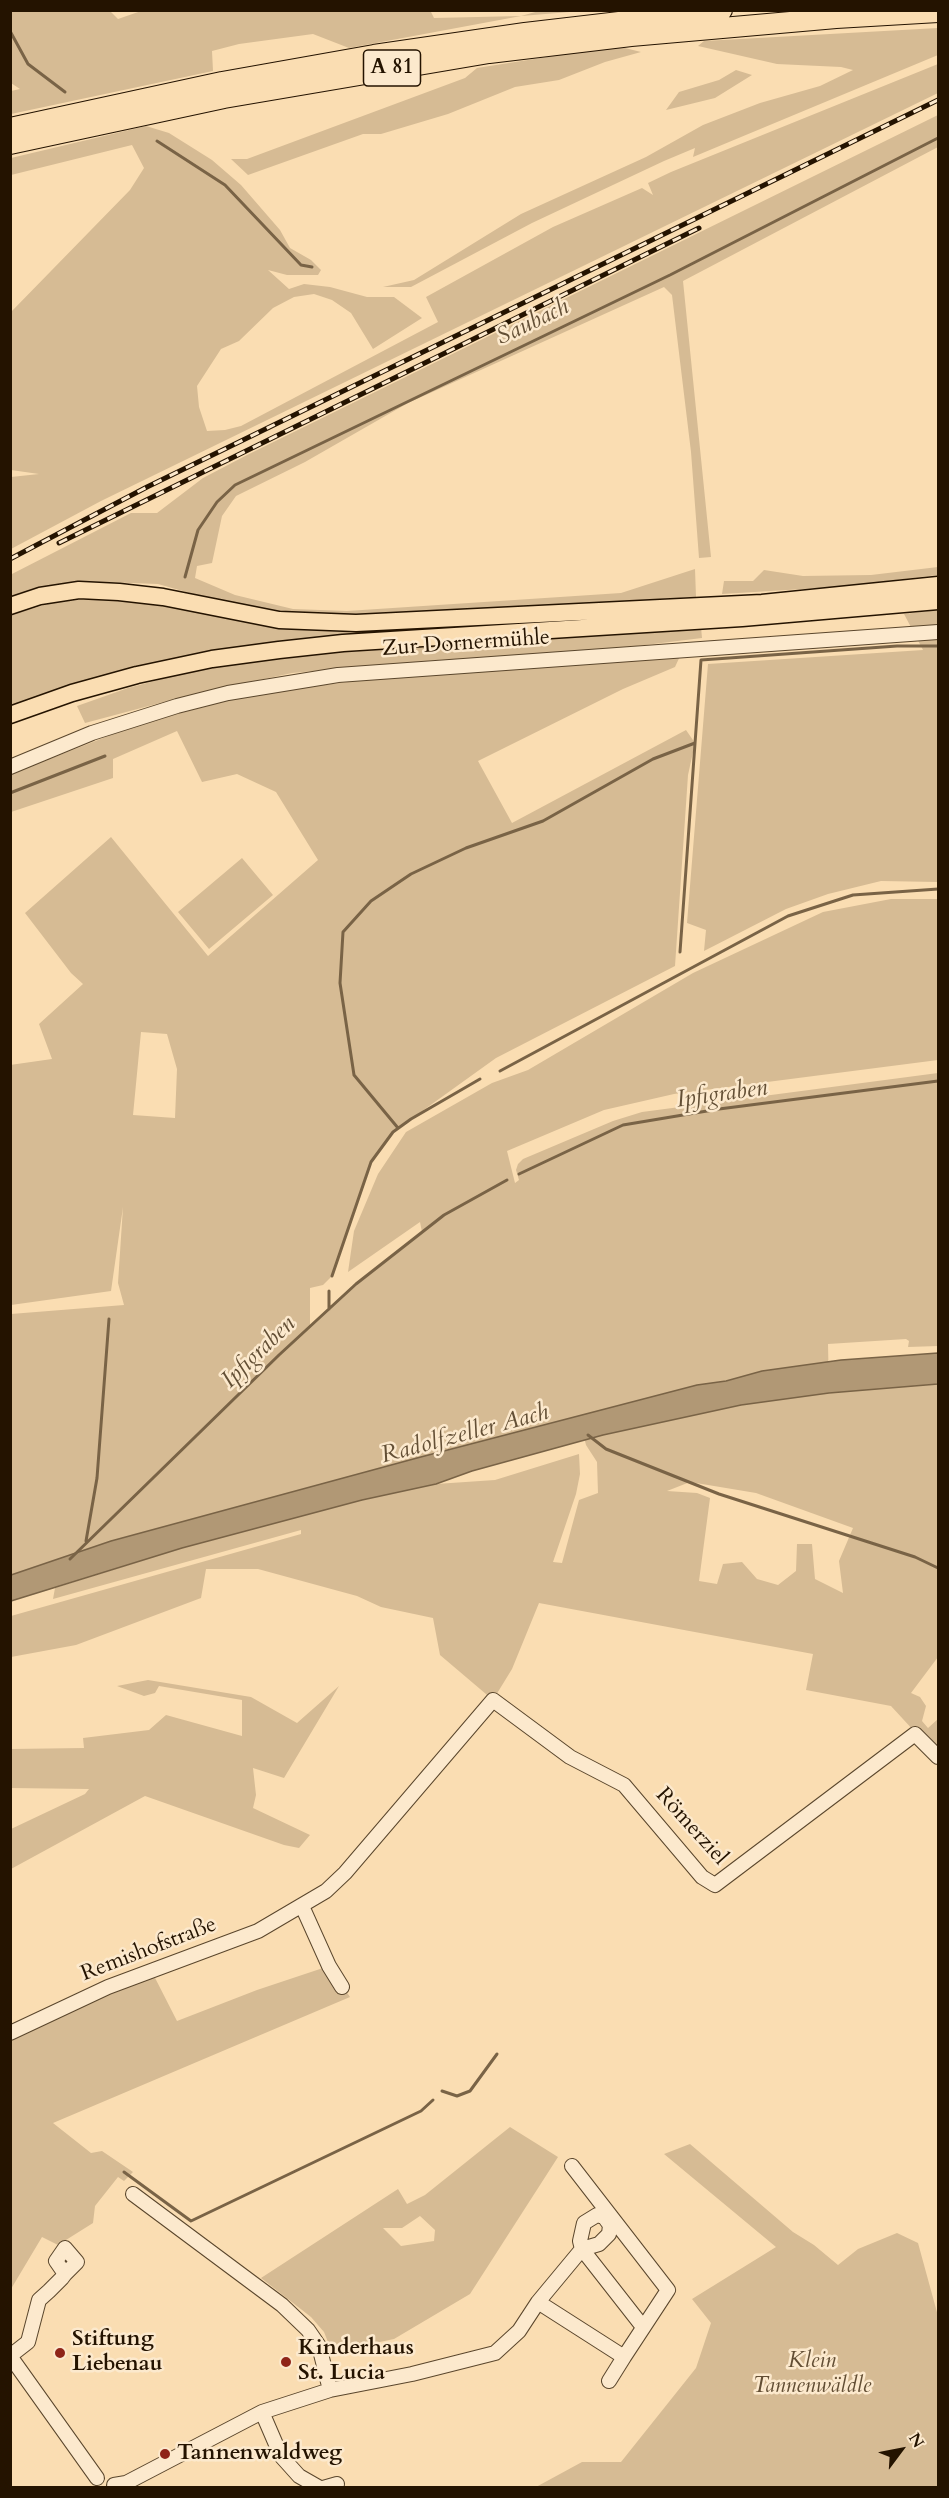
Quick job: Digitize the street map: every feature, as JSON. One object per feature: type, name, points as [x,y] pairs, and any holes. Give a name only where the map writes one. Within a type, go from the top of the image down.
[{"type":"highway","name":"A 81","points":[[10,128],[169,93],[374,55],[515,34],[722,10]]},
{"type":"highway","name":"A 81","points":[[10,144],[224,98],[440,60],[589,40],[836,18],[939,12]]},
{"type":"main road","points":[[10,715],[72,693],[137,675],[235,656],[343,643],[742,611],[939,585]]},
{"type":"main road","points":[[10,606],[40,596],[78,590],[164,597],[279,620],[356,623],[692,615]]},
{"type":"main road","points":[[742,611],[898,607],[939,601]]},
{"type":"street","name":"Zur Dornermühle","points":[[10,767],[92,733],[177,706],[228,693],[338,675],[939,632]]},
{"type":"street","name":"Römerziel","points":[[493,1700],[570,1757],[624,1785],[702,1877],[715,1885],[915,1734],[939,1757]]},
{"type":"street","name":"Remishofstraße","points":[[10,2033],[108,1987],[258,1931],[326,1891],[345,1874],[493,1700]]},
{"type":"street","points":[[302,1906],[329,1966],[342,1987]]},
{"type":"street","points":[[572,2166],[613,2224],[668,2290],[609,2381]]},
{"type":"street","points":[[133,2194],[282,2306],[308,2330],[319,2346],[330,2390]]},
{"type":"street","points":[[613,2224],[597,2215],[588,2219],[580,2232],[582,2248],[643,2327]]},
{"type":"street","points":[[65,2274],[39,2300],[28,2342],[10,2356],[95,2483],[110,2478],[114,2486],[126,2483],[262,2412],[330,2390],[412,2374],[495,2353],[519,2331],[538,2302],[582,2248],[591,2247],[605,2239],[613,2224]]},
{"type":"street","points":[[538,2302],[624,2357]]},
{"type":"street","points":[[262,2412],[281,2456],[299,2476],[327,2486]]},
{"type":"green space","points":[[144,10],[430,10],[434,18],[521,16],[349,48],[313,34],[239,44],[212,51],[213,71],[11,114],[11,91],[20,89],[11,83],[11,11],[110,11],[118,19]]},
{"type":"green space","points":[[539,11],[582,11],[521,16]]},
{"type":"green space","points":[[938,28],[938,55],[693,157],[695,148],[664,161],[532,223],[411,287],[383,287],[414,280],[521,214],[646,157],[703,125],[760,103],[820,86],[853,70],[841,67],[777,64],[698,46],[704,41]]},
{"type":"green space","points":[[617,46],[641,52],[605,62],[559,80],[515,87],[448,114],[381,134],[363,134],[248,175],[231,159],[247,159],[465,78],[477,68]]},
{"type":"green space","points":[[938,64],[938,93],[101,501],[11,549],[11,477],[39,474],[11,470],[11,312],[130,190],[144,168],[132,145],[11,175],[11,158],[146,126],[169,133],[212,160],[241,185],[280,230],[290,248],[311,260],[321,270],[318,275],[287,275],[268,270],[289,289],[304,284],[330,287],[367,297],[394,297],[422,318],[373,349],[351,313],[332,300],[314,294],[294,297],[273,308],[239,341],[221,349],[197,386],[199,407],[207,431],[225,430],[241,426],[438,322],[426,297],[553,227],[642,188],[653,195],[648,183],[671,172]]},
{"type":"green space","points":[[736,70],[752,75],[715,98],[666,110],[679,92],[719,80]]},
{"type":"green space","points":[[938,115],[938,147],[683,281],[711,557],[699,558],[691,452],[672,295],[664,287],[408,403],[305,462],[236,496],[222,516],[212,563],[197,566],[195,578],[235,595],[293,609],[347,611],[621,593],[695,569],[696,597],[343,616],[283,614],[218,601],[158,584],[103,582],[46,588],[11,602],[10,575],[131,513],[157,513],[203,478],[247,455]]},
{"type":"green space","points":[[938,567],[938,575],[836,587],[722,594],[724,581],[753,581],[764,570],[803,576],[871,575]]},
{"type":"green space","points":[[113,597],[142,599],[280,627],[388,635],[282,643],[192,655],[120,670],[11,709],[10,615],[55,602]]},
{"type":"green space","points":[[938,610],[938,882],[881,881],[828,894],[786,909],[704,951],[706,930],[687,923],[708,664],[923,650],[904,614]]},
{"type":"green space","points":[[701,627],[702,638],[588,652],[438,660],[292,673],[190,695],[85,723],[77,706],[128,688],[196,670],[287,656]]},
{"type":"green space","points":[[681,654],[675,667],[623,689],[478,761],[512,823],[686,730],[695,743],[688,775],[675,966],[496,1058],[393,1132],[371,1162],[332,1276],[323,1285],[310,1288],[310,1325],[356,1284],[422,1232],[420,1222],[348,1272],[354,1231],[378,1174],[406,1132],[492,1083],[528,1070],[693,973],[823,912],[891,899],[938,899],[938,1060],[674,1094],[604,1110],[507,1151],[515,1183],[519,1180],[516,1170],[518,1164],[523,1159],[613,1121],[642,1112],[938,1073],[938,1346],[908,1347],[909,1341],[906,1339],[828,1344],[829,1392],[938,1384],[938,1657],[911,1693],[920,1697],[926,1706],[922,1721],[928,1728],[938,1719],[938,1757],[891,1706],[806,1690],[813,1654],[539,1603],[512,1669],[493,1700],[440,1655],[433,1618],[381,1607],[357,1596],[258,1569],[206,1569],[201,1598],[76,1645],[11,1657],[11,1616],[301,1534],[301,1530],[53,1599],[55,1588],[182,1548],[362,1500],[436,1484],[495,1480],[579,1454],[580,1474],[576,1494],[553,1562],[562,1563],[579,1500],[598,1493],[597,1462],[586,1445],[579,1417],[111,1541],[11,1575],[11,1314],[124,1305],[118,1283],[123,1207],[111,1291],[11,1305],[10,1065],[52,1059],[39,1024],[83,984],[71,973],[25,913],[111,837],[208,956],[318,860],[276,792],[237,774],[202,782],[177,731],[113,759],[113,778],[11,812],[11,774],[139,724],[253,694],[418,673]],"holes":[[[141,1032],[167,1034],[177,1069],[175,1118],[133,1115]],[[690,1482],[756,1493],[853,1528],[839,1561],[843,1593],[815,1579],[812,1544],[797,1544],[796,1571],[778,1585],[757,1579],[742,1562],[723,1564],[717,1584],[699,1581],[710,1498],[697,1493],[667,1491]]]},
{"type":"green space","points":[[242,858],[273,895],[209,949],[178,912]]},
{"type":"green space","points":[[148,1680],[251,1697],[297,1723],[339,1686],[284,1778],[253,1768],[256,1795],[253,1808],[310,1835],[299,1848],[284,1845],[145,1796],[11,1869],[11,1829],[85,1794],[89,1789],[11,1788],[11,1749],[84,1748],[83,1738],[149,1730],[166,1715],[242,1736],[242,1700],[159,1686],[155,1693],[144,1696],[117,1686]]},
{"type":"green space","points":[[329,1966],[350,1997],[53,2123],[91,2153],[102,2151],[133,2172],[124,2181],[118,2177],[95,2206],[93,2223],[58,2245],[42,2237],[11,2289],[11,2033],[151,1970],[177,2021],[257,1990]]},
{"type":"green space","points":[[510,2127],[558,2157],[470,2294],[394,2339],[332,2352],[324,2332],[311,2317],[261,2278],[398,2189],[407,2204],[425,2195]],"holes":[[[420,2216],[435,2230],[434,2241],[401,2246],[383,2228],[402,2228]]]},
{"type":"green space","name":"Klein Tannenwäldle","points":[[690,2144],[793,2232],[814,2245],[838,2265],[858,2249],[897,2233],[918,2243],[938,2316],[938,2487],[536,2487],[582,2462],[621,2462],[696,2368],[711,2323],[692,2299],[776,2247],[664,2154]]},
{"type":"shaded area","points":[[938,1353],[938,1384],[829,1393],[741,1405],[603,1435],[472,1471],[436,1484],[362,1500],[182,1548],[11,1601],[11,1575],[111,1541],[417,1458],[697,1385],[726,1381],[762,1371],[841,1360]]},
{"type":"waterway","points":[[10,31],[28,64],[65,92]]},
{"type":"waterway","name":"Saubach","points":[[185,577],[198,530],[217,502],[235,485],[670,275],[938,138]]},
{"type":"waterway","points":[[157,141],[225,185],[301,265],[312,267]]},
{"type":"waterway","points":[[680,952],[701,660],[897,646],[938,646]]},
{"type":"waterway","points":[[398,1128],[354,1075],[340,983],[343,932],[371,901],[411,874],[466,848],[543,821],[653,759],[695,743]]},
{"type":"waterway","name":"Saubach","points":[[10,793],[105,756]]},
{"type":"waterway","points":[[500,1071],[788,916],[853,895],[938,889]]},
{"type":"waterway","points":[[332,1276],[371,1162],[393,1132],[480,1079]]},
{"type":"waterway","name":"Ipfigraben","points":[[519,1174],[623,1125],[719,1109],[938,1081]]},
{"type":"waterway","name":"Ipfigraben","points":[[70,1559],[279,1355],[356,1284],[444,1215],[507,1180]]},
{"type":"waterway","points":[[329,1291],[329,1309]]},
{"type":"waterway","points":[[86,1541],[97,1478],[109,1319]]},
{"type":"waterway","points":[[588,1435],[606,1449],[719,1494],[915,1557],[938,1568]]},
{"type":"waterway","points":[[442,2091],[457,2096],[470,2091],[497,2054]]},
{"type":"waterway","points":[[124,2172],[191,2221],[421,2111],[433,2100]]},
{"type":"railway","points":[[10,559],[147,487],[938,100]]},
{"type":"railway","points":[[59,543],[699,228]]},
{"type":"place","name":"Stiftung Liebenau","points":[[60,2353]]},
{"type":"place","name":"Kinderhaus St. Lucia","points":[[286,2362]]},
{"type":"place","name":"Tannenwaldweg","points":[[165,2454]]},
{"type":"water label","name":"Radolfzeller Aach","points":[[465,1435]]}]
